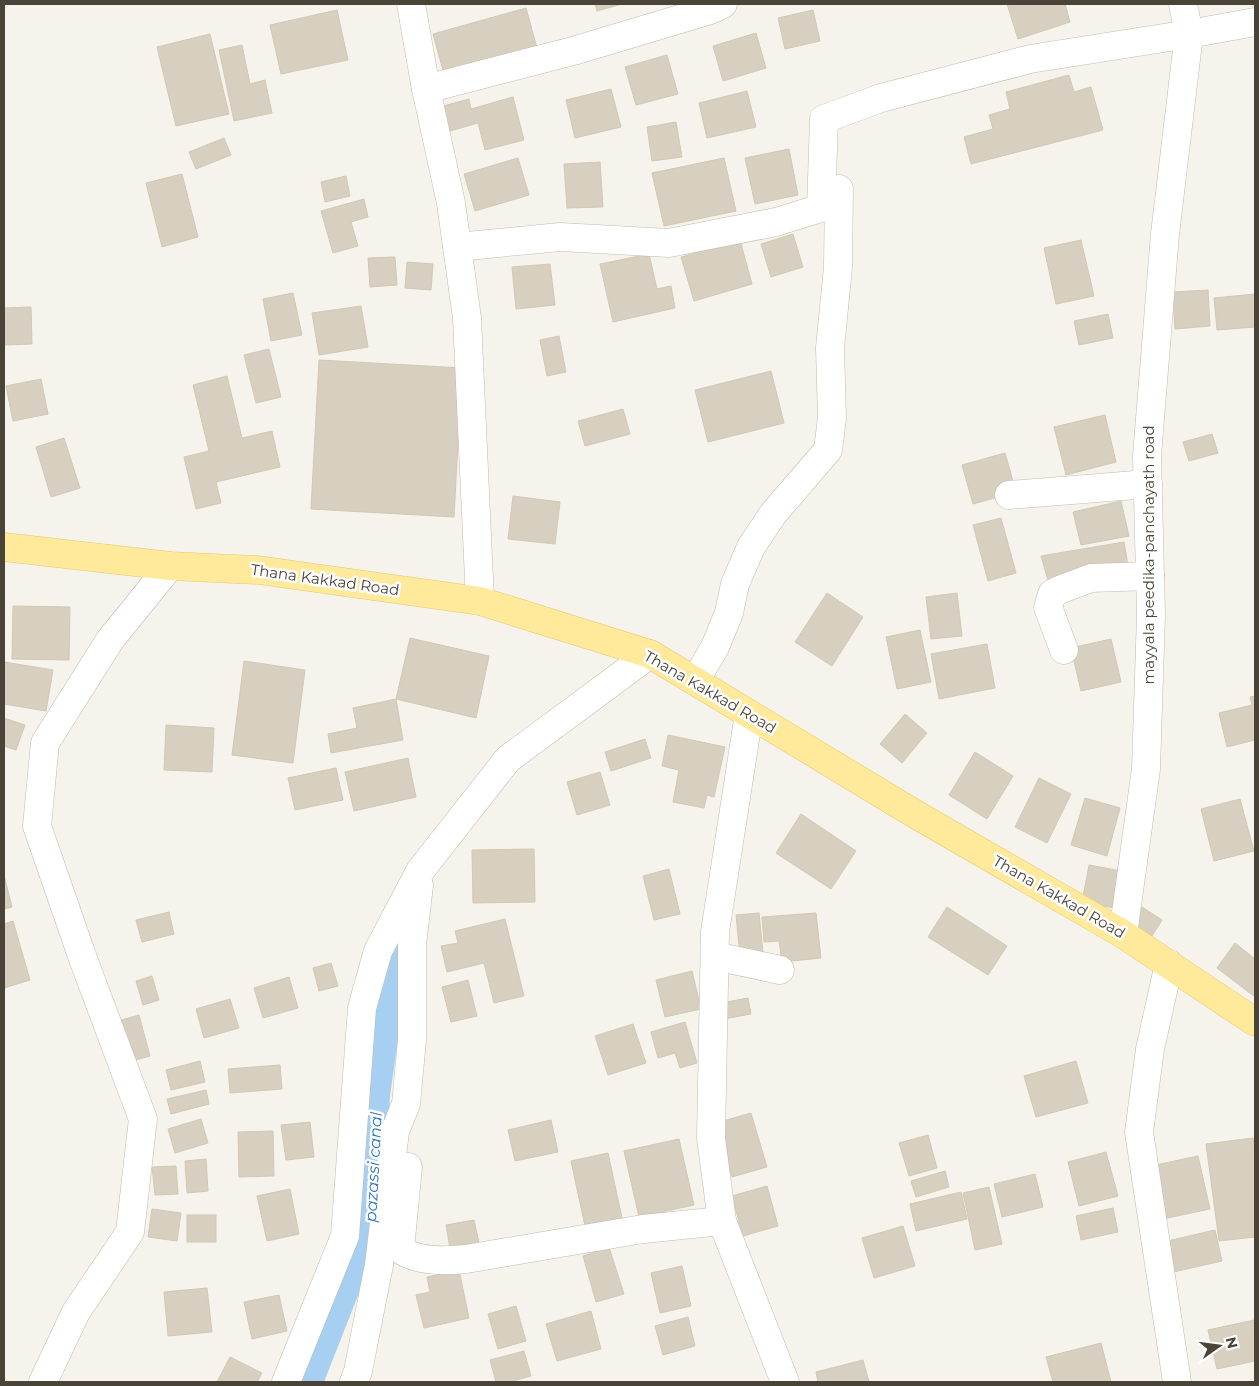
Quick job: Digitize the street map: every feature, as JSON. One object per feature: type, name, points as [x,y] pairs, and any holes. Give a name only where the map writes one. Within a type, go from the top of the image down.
[{"type":"main road","name":"Thana Kakkad Road","points":[[4,547],[170,566],[258,570],[480,601],[650,654],[916,814],[1123,934],[1255,1022]]},
{"type":"street","points":[[411,4],[426,89],[451,202],[466,318],[480,601]]},
{"type":"street","points":[[426,89],[573,51],[710,10],[723,4]]},
{"type":"street","name":"mayyala peedika-panchayath road","points":[[1123,934],[1146,769],[1151,615],[1147,456],[1165,234],[1189,34],[1183,4]]},
{"type":"street","points":[[821,208],[824,119],[881,98],[1030,59],[1255,22]]},
{"type":"street","points":[[457,247],[560,237],[669,243],[776,222],[821,208],[839,189],[838,267],[830,348],[832,418],[828,450],[773,514],[751,547],[734,584],[729,613],[715,647],[695,681]]},
{"type":"street","points":[[1009,495],[1148,484]]},
{"type":"street","points":[[43,1382],[76,1312],[130,1232],[143,1119],[82,956],[37,826],[45,744],[110,640],[170,566]]},
{"type":"street","points":[[1064,650],[1048,607],[1052,594],[1091,578],[1150,576]]},
{"type":"street","points":[[286,1382],[345,1236],[362,1008],[378,951],[420,871],[508,759],[650,654]]},
{"type":"street","points":[[750,714],[715,932],[711,1138],[722,1220],[785,1382]]},
{"type":"street","points":[[420,871],[412,945],[412,1040],[406,1104],[409,1124],[409,1157],[400,1249],[408,1255],[452,1260],[466,1259],[643,1229],[722,1220]]},
{"type":"street","points":[[715,956],[780,970]]},
{"type":"street","points":[[1169,964],[1150,1049],[1140,1132],[1177,1382]]},
{"type":"street","points":[[354,1382],[358,1371],[378,1265],[395,1130],[406,1104]]},
{"type":"building","points":[[595,4],[622,4],[597,11]]},
{"type":"building","points":[[1007,4],[1065,4],[1070,22],[1018,39]]},
{"type":"building","points":[[526,8],[537,48],[444,74],[433,34]]},
{"type":"building","points":[[337,10],[348,60],[281,74],[270,25]]},
{"type":"building","points":[[813,10],[820,41],[785,49],[778,18]]},
{"type":"building","points":[[756,33],[766,68],[723,81],[713,46]]},
{"type":"building","points":[[210,34],[229,114],[176,126],[157,47]]},
{"type":"building","points":[[242,45],[250,84],[265,80],[272,113],[234,121],[219,50]]},
{"type":"building","points":[[667,55],[678,94],[636,105],[625,67]]},
{"type":"building","points":[[1069,75],[1074,92],[1091,87],[1103,130],[971,164],[964,137],[993,129],[989,115],[1010,109],[1006,92]]},
{"type":"building","points":[[611,89],[621,127],[575,138],[566,100]]},
{"type":"building","points":[[747,91],[756,127],[707,138],[699,103]]},
{"type":"building","points":[[513,97],[524,140],[485,150],[478,123],[443,133],[436,108],[469,99],[471,109]]},
{"type":"building","points":[[676,122],[682,157],[652,161],[647,127]]},
{"type":"building","points":[[224,138],[231,155],[196,169],[189,152]]},
{"type":"building","points":[[789,149],[798,195],[755,204],[745,158]]},
{"type":"building","points":[[518,158],[529,195],[475,211],[464,174]]},
{"type":"building","points":[[724,158],[736,211],[664,226],[652,173]]},
{"type":"building","points":[[600,162],[603,207],[567,208],[564,164]]},
{"type":"building","points":[[182,174],[198,237],[162,247],[146,183]]},
{"type":"building","points":[[346,176],[350,196],[325,202],[321,182]]},
{"type":"building","points":[[364,199],[368,217],[351,222],[358,246],[333,253],[321,211]]},
{"type":"building","points":[[793,234],[803,267],[771,277],[761,244]]},
{"type":"building","points":[[740,240],[752,284],[694,301],[681,257]]},
{"type":"building","points":[[1081,240],[1094,296],[1056,304],[1044,248]]},
{"type":"building","points":[[649,254],[657,289],[671,286],[675,308],[613,322],[600,264]]},
{"type":"building","points":[[395,257],[397,285],[370,287],[368,258]]},
{"type":"building","points":[[407,262],[433,264],[431,290],[405,288]]},
{"type":"building","points":[[550,264],[555,305],[516,309],[512,267]]},
{"type":"building","points":[[1208,290],[1210,326],[1175,329],[1173,292]]},
{"type":"building","points":[[293,293],[302,335],[271,341],[263,299]]},
{"type":"building","points":[[1255,294],[1255,327],[1217,330],[1214,298]]},
{"type":"building","points":[[361,306],[368,347],[319,355],[312,313]]},
{"type":"building","points":[[31,307],[32,344],[4,345],[4,308]]},
{"type":"building","points":[[1108,314],[1113,338],[1079,345],[1074,321]]},
{"type":"building","points":[[559,336],[566,372],[547,376],[540,340]]},
{"type":"building","points":[[269,349],[281,397],[256,403],[244,355]]},
{"type":"building","points":[[319,360],[462,368],[454,517],[311,509]]},
{"type":"building","points":[[771,371],[784,423],[708,442],[695,390]]},
{"type":"building","points":[[227,376],[242,438],[272,431],[280,467],[216,482],[221,503],[196,509],[184,457],[209,451],[193,385]]},
{"type":"building","points":[[41,379],[48,414],[13,421],[6,386]]},
{"type":"building","points":[[623,409],[630,434],[585,446],[578,421]]},
{"type":"building","points":[[1105,415],[1116,462],[1066,475],[1054,427]]},
{"type":"building","points":[[1212,434],[1218,453],[1189,461],[1183,442]]},
{"type":"building","points":[[64,438],[80,488],[51,497],[36,447]]},
{"type":"building","points":[[1005,453],[1016,492],[973,504],[962,465]]},
{"type":"building","points":[[513,496],[560,502],[555,544],[508,539]]},
{"type":"building","points":[[1121,501],[1129,536],[1081,545],[1073,512]]},
{"type":"building","points":[[1001,518],[1016,573],[988,581],[973,525]]},
{"type":"building","points":[[1124,542],[1129,572],[1052,594],[1041,556]]},
{"type":"building","points":[[827,593],[863,617],[832,666],[795,642]]},
{"type":"building","points":[[957,593],[962,636],[931,639],[926,597]]},
{"type":"building","points":[[13,606],[70,607],[69,660],[12,659]]},
{"type":"building","points":[[920,630],[931,682],[897,689],[886,637]]},
{"type":"building","points":[[410,638],[489,656],[476,718],[396,699]]},
{"type":"building","points":[[1111,639],[1121,682],[1081,691],[1071,648]]},
{"type":"building","points":[[987,644],[995,688],[939,699],[931,654]]},
{"type":"building","points":[[244,661],[305,670],[293,763],[232,755]]},
{"type":"building","points":[[4,662],[53,670],[46,711],[4,704]]},
{"type":"building","points":[[1255,696],[1255,740],[1227,747],[1219,713],[1252,705],[1250,697]]},
{"type":"building","points":[[396,699],[403,740],[331,753],[328,734],[357,728],[353,708]]},
{"type":"building","points":[[905,714],[927,733],[902,763],[880,744]]},
{"type":"building","points":[[4,718],[25,725],[16,750],[4,746]]},
{"type":"building","points":[[166,725],[214,728],[212,772],[164,770]]},
{"type":"building","points":[[668,735],[725,747],[714,797],[707,795],[704,808],[673,802],[679,770],[662,766]]},
{"type":"building","points":[[645,739],[651,758],[611,771],[605,752]]},
{"type":"building","points":[[975,752],[1013,776],[987,819],[949,795]]},
{"type":"building","points":[[408,758],[416,797],[354,811],[345,772]]},
{"type":"building","points":[[336,768],[343,800],[295,810],[288,778]]},
{"type":"building","points":[[600,772],[610,805],[577,815],[567,782]]},
{"type":"building","points":[[1039,778],[1071,794],[1047,843],[1015,827]]},
{"type":"building","points":[[1085,798],[1120,808],[1107,856],[1071,845]]},
{"type":"building","points":[[1240,799],[1254,851],[1214,861],[1201,809]]},
{"type":"building","points":[[801,814],[856,851],[831,889],[776,853]]},
{"type":"building","points":[[534,849],[535,902],[473,903],[472,850]]},
{"type":"building","points":[[1089,865],[1121,871],[1114,908],[1082,902]]},
{"type":"building","points":[[669,869],[680,914],[654,920],[643,876]]},
{"type":"building","points":[[4,875],[12,907],[4,909]]},
{"type":"building","points":[[947,907],[1007,946],[988,975],[928,937]]},
{"type":"building","points":[[1142,907],[1162,920],[1152,936],[1132,923]]},
{"type":"building","points":[[169,912],[174,934],[142,942],[136,920]]},
{"type":"building","points":[[759,913],[763,953],[740,955],[736,915]]},
{"type":"building","points":[[816,913],[821,958],[782,962],[779,941],[764,942],[762,917]]},
{"type":"building","points":[[505,919],[524,996],[494,1003],[484,963],[447,972],[441,946],[458,943],[455,931]]},
{"type":"building","points":[[13,921],[30,980],[4,988],[4,924]]},
{"type":"building","points":[[1235,943],[1255,959],[1255,997],[1217,968]]},
{"type":"building","points":[[331,963],[338,986],[319,991],[313,968]]},
{"type":"building","points":[[692,971],[701,1009],[665,1017],[656,980]]},
{"type":"building","points":[[152,976],[159,1000],[143,1005],[136,981]]},
{"type":"building","points":[[289,977],[298,1008],[263,1018],[254,988]]},
{"type":"building","points":[[468,980],[477,1016],[451,1022],[442,987]]},
{"type":"building","points":[[748,998],[751,1014],[724,1019],[721,1003]]},
{"type":"building","points":[[230,999],[239,1028],[204,1038],[196,1009]]},
{"type":"building","points":[[139,1015],[150,1056],[125,1063],[114,1022]]},
{"type":"building","points":[[685,1022],[697,1063],[680,1068],[675,1053],[658,1058],[651,1032]]},
{"type":"building","points":[[633,1024],[646,1063],[608,1075],[595,1036]]},
{"type":"building","points":[[200,1061],[205,1082],[171,1090],[166,1070]]},
{"type":"building","points":[[1076,1061],[1088,1103],[1036,1117],[1024,1076]]},
{"type":"building","points":[[280,1065],[282,1089],[230,1093],[228,1069]]},
{"type":"building","points":[[206,1090],[209,1104],[171,1114],[167,1099]]},
{"type":"building","points":[[751,1113],[767,1167],[732,1177],[716,1123]]},
{"type":"building","points":[[201,1119],[208,1143],[175,1153],[168,1129]]},
{"type":"building","points":[[551,1120],[558,1152],[515,1161],[508,1130]]},
{"type":"building","points":[[310,1122],[314,1157],[286,1160],[281,1125]]},
{"type":"building","points":[[273,1131],[274,1176],[239,1177],[238,1132]]},
{"type":"building","points":[[928,1135],[937,1168],[909,1176],[899,1143]]},
{"type":"building","points":[[1253,1138],[1255,1153],[1255,1237],[1219,1241],[1206,1144]]},
{"type":"building","points":[[679,1139],[694,1205],[639,1217],[624,1151]]},
{"type":"building","points":[[1106,1152],[1118,1196],[1079,1206],[1068,1162]]},
{"type":"building","points":[[608,1153],[622,1218],[585,1226],[571,1161]]},
{"type":"building","points":[[1198,1156],[1210,1209],[1163,1219],[1151,1166]]},
{"type":"building","points":[[206,1159],[208,1191],[187,1193],[185,1161]]},
{"type":"building","points":[[176,1166],[178,1194],[155,1195],[152,1167]]},
{"type":"building","points":[[945,1171],[949,1187],[916,1197],[911,1181]]},
{"type":"building","points":[[1035,1174],[1043,1207],[1002,1217],[994,1184]]},
{"type":"building","points":[[767,1186],[778,1226],[743,1236],[732,1196]]},
{"type":"building","points":[[989,1187],[1002,1244],[975,1250],[963,1193]]},
{"type":"building","points":[[290,1189],[299,1234],[267,1241],[257,1196]]},
{"type":"building","points":[[961,1192],[967,1219],[916,1231],[910,1204]]},
{"type":"building","points":[[1113,1208],[1118,1232],[1081,1240],[1076,1216]]},
{"type":"building","points":[[152,1209],[181,1213],[177,1241],[148,1237]]},
{"type":"building","points":[[187,1215],[216,1215],[216,1242],[187,1242]]},
{"type":"building","points":[[474,1220],[479,1243],[450,1248],[446,1225]]},
{"type":"building","points":[[903,1226],[915,1266],[874,1278],[862,1238]]},
{"type":"building","points":[[1215,1230],[1222,1261],[1169,1273],[1163,1242]]},
{"type":"building","points":[[609,1247],[624,1294],[596,1302],[583,1256]]},
{"type":"building","points":[[682,1266],[691,1306],[660,1313],[651,1273]]},
{"type":"building","points":[[459,1270],[469,1318],[424,1328],[416,1295],[430,1292],[427,1277]]},
{"type":"building","points":[[207,1288],[212,1332],[168,1336],[164,1292]]},
{"type":"building","points":[[279,1295],[287,1331],[252,1339],[244,1302]]},
{"type":"building","points":[[516,1306],[526,1341],[498,1349],[488,1314]]},
{"type":"building","points":[[591,1311],[601,1349],[557,1361],[546,1324]]},
{"type":"building","points":[[688,1317],[695,1346],[663,1355],[655,1326]]},
{"type":"building","points":[[1254,1320],[1255,1361],[1217,1369],[1208,1330]]},
{"type":"building","points":[[1101,1343],[1111,1382],[1053,1382],[1046,1357]]},
{"type":"building","points":[[524,1351],[531,1376],[509,1382],[496,1382],[490,1360]]},
{"type":"building","points":[[230,1357],[262,1373],[257,1382],[217,1382]]},
{"type":"building","points":[[863,1360],[869,1382],[818,1382],[816,1372]]},
{"type":"waterway","name":"pazassi canal","points":[[310,1382],[371,1227],[377,1095],[399,941]]}]
